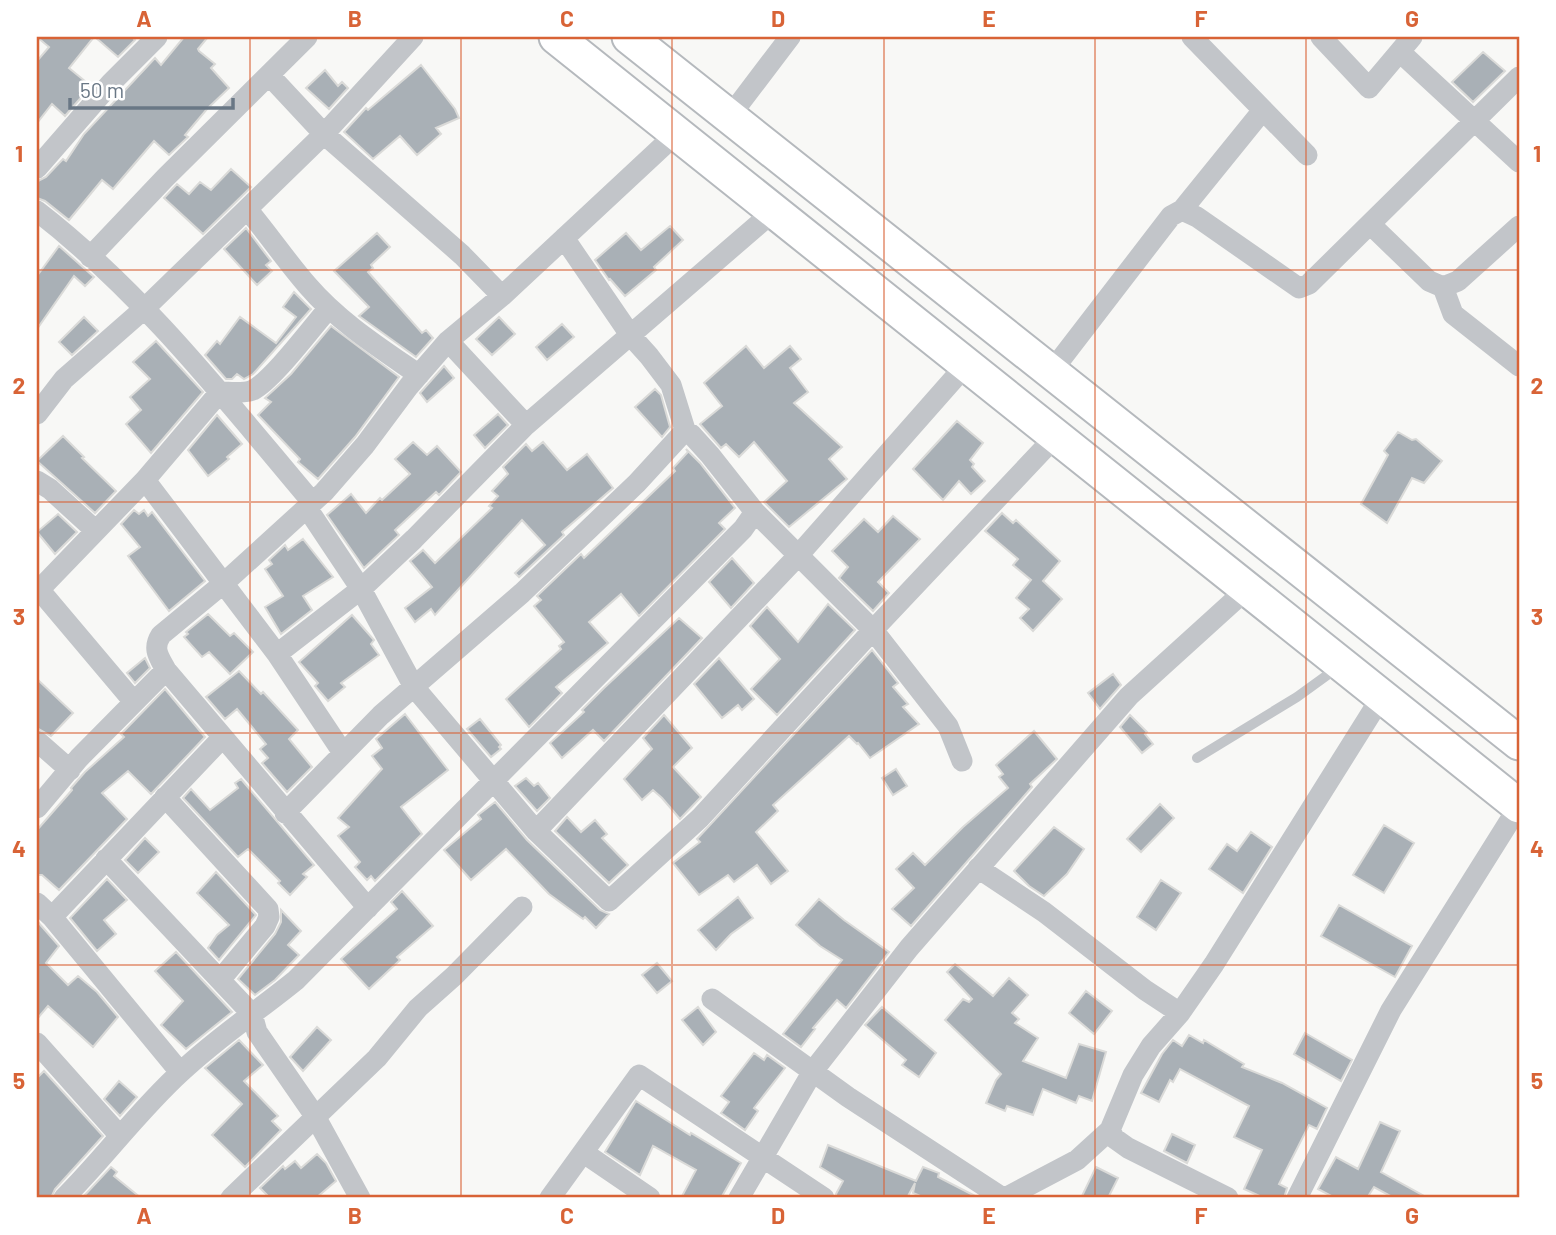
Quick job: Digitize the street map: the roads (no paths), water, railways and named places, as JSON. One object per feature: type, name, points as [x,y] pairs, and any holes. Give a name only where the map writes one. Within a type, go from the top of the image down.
[{"type":"main road","points":[[556,37],[1519,806]]},
{"type":"main road","points":[[629,37],[1519,743]]},
{"type":"street","points":[[37,167],[111,83],[157,37]]},
{"type":"street","points":[[90,257],[307,37]]},
{"type":"street","points":[[37,414],[64,379],[145,308],[324,134],[413,37]]},
{"type":"street","points":[[730,116],[790,37]]},
{"type":"street","points":[[1192,37],[1307,155]]},
{"type":"street","points":[[1321,37],[1369,88],[1406,44],[1474,123],[1519,162]]},
{"type":"street","points":[[269,75],[324,134],[461,255],[502,296]]},
{"type":"street","points":[[1182,210],[1197,217],[1299,288],[1309,284],[1519,77]]},
{"type":"street","points":[[1051,372],[1164,224],[1182,210],[1263,110]]},
{"type":"street","points":[[368,908],[166,670],[156,651],[156,643],[161,635],[224,583],[309,505],[365,445],[447,341],[502,296],[677,133]]},
{"type":"street","points":[[247,209],[308,287],[329,308],[419,375]]},
{"type":"street","points":[[37,211],[66,234],[145,308],[220,392],[309,505],[361,589],[414,687],[536,831],[609,901],[700,818],[1056,436]]},
{"type":"street","points":[[277,654],[361,589],[526,425],[774,211]]},
{"type":"street","points":[[1370,224],[1429,281],[1443,286],[1458,281],[1519,226]]},
{"type":"street","points":[[564,238],[631,336],[671,385],[686,433]]},
{"type":"street","points":[[1443,286],[1454,314],[1519,366]]},
{"type":"street","points":[[134,702],[38,589],[145,480],[220,392],[246,392],[254,389],[268,378],[329,308]]},
{"type":"street","points":[[447,341],[526,425]]},
{"type":"street","points":[[536,831],[797,556],[966,365]]},
{"type":"street","points":[[285,813],[381,715],[523,593],[686,433],[691,434],[710,455],[754,512],[873,630],[948,726],[962,761]]},
{"type":"street","points":[[145,480],[277,654],[343,753]]},
{"type":"street","points":[[37,481],[50,489],[96,531]]},
{"type":"street","points":[[64,1198],[180,1072],[233,1026],[296,980],[743,528],[754,512]]},
{"type":"street","points":[[739,1198],[813,1072],[909,947],[1129,696],[1247,589]]},
{"type":"street","points":[[37,808],[70,769],[166,670]]},
{"type":"street","points":[[712,999],[813,1072],[1004,1198],[1077,1160],[1110,1130],[1133,1074],[1151,1046],[1180,1013],[1382,696]]},
{"type":"street","points":[[180,1072],[44,910],[106,859],[222,738]]},
{"type":"street","points":[[37,741],[70,769]]},
{"type":"street","points":[[165,797],[268,909],[269,917],[265,926],[220,980]]},
{"type":"street","points":[[1297,1198],[1391,1010],[1519,806]]},
{"type":"street","points":[[106,859],[252,1014],[257,1032],[314,1116],[360,1198]]},
{"type":"street","points":[[978,868],[1044,912],[1145,990],[1180,1013]]},
{"type":"street","points":[[231,1198],[377,1058],[418,1008],[454,976],[522,907]]},
{"type":"street","points":[[37,1043],[120,1136]]},
{"type":"street","points":[[550,1198],[639,1075],[824,1198]]},
{"type":"street","points":[[1110,1130],[1114,1138],[1128,1148],[1228,1198]]},
{"type":"street","points":[[584,1153],[650,1198]]},
{"type":"lane","points":[[1197,758],[1297,697],[1343,665]]}]
